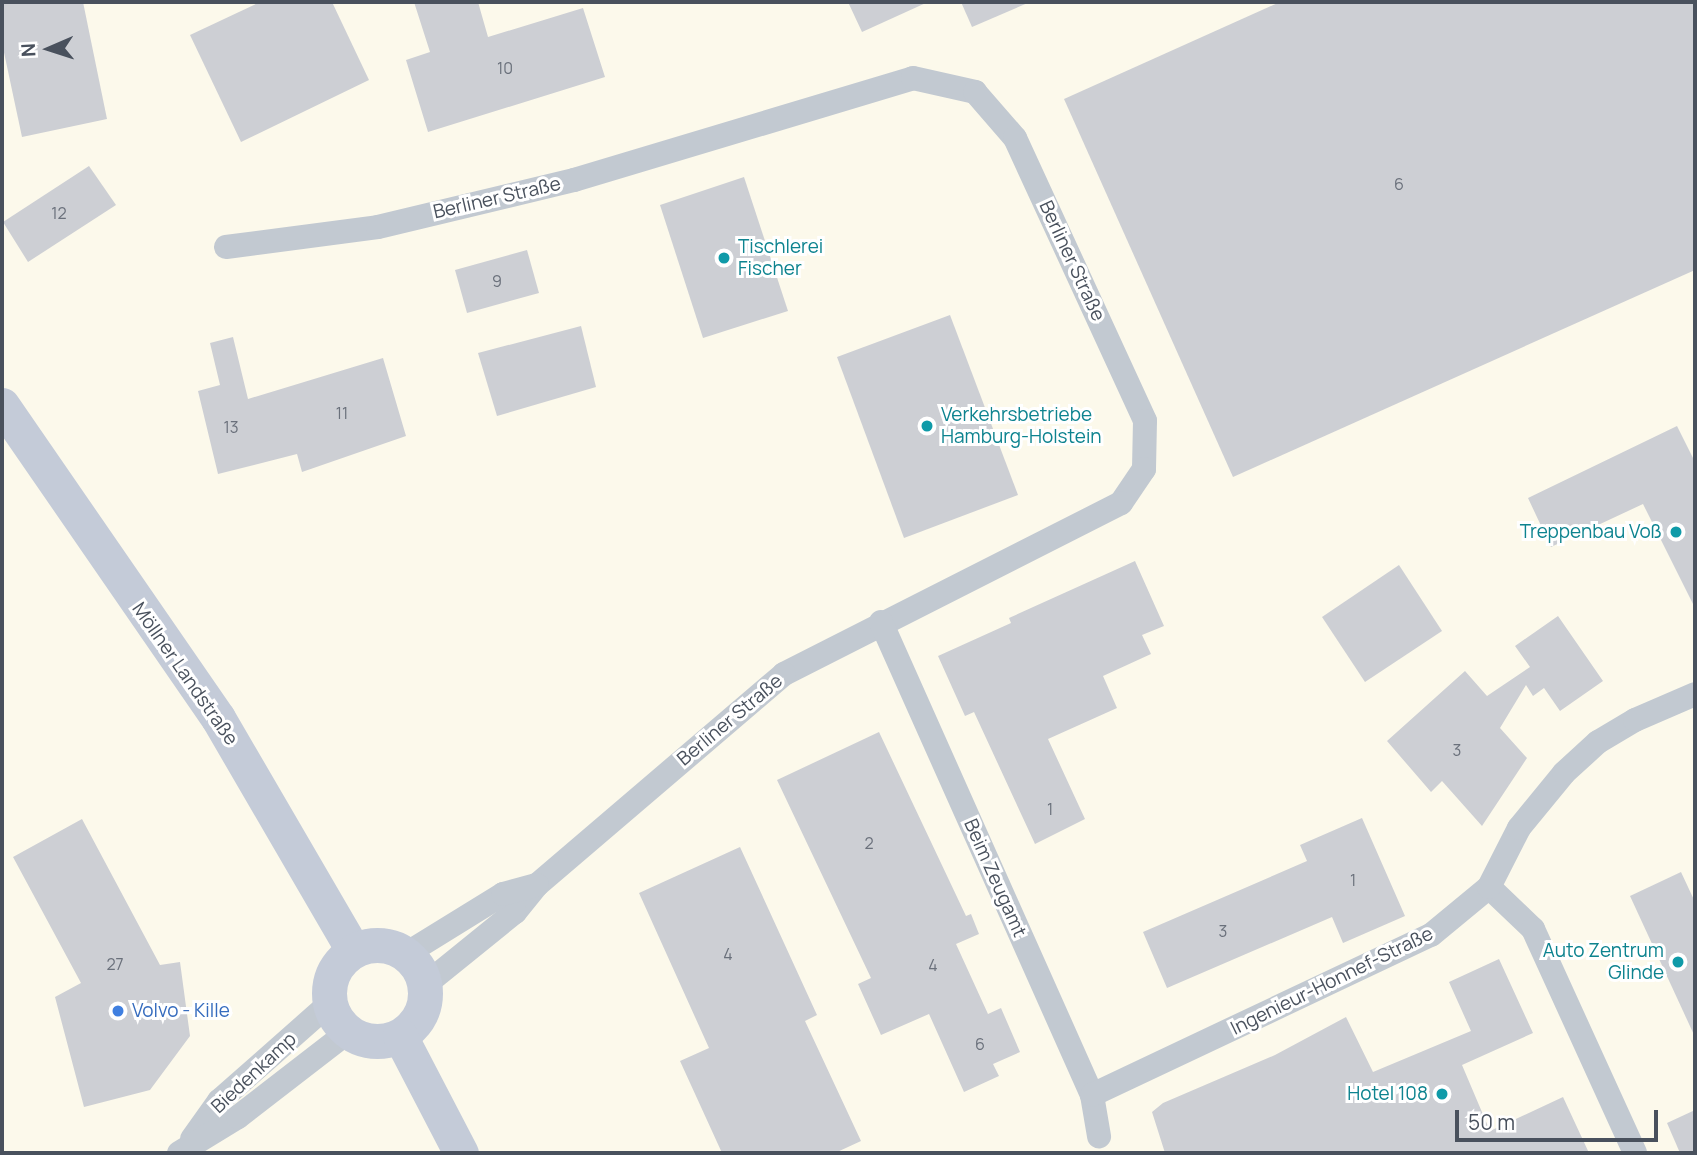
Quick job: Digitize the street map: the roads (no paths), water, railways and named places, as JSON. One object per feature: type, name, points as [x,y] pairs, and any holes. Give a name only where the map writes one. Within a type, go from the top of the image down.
[{"type":"main road","name":"Möllner Landstraße","points":[[2,405],[218,718],[353,950]]},
{"type":"main road","points":[[380,944],[406,954],[425,985],[421,1014],[400,1036],[373,1042],[339,1017],[333,973],[353,950],[380,944]]},
{"type":"main road","points":[[400,1036],[461,1153]]},
{"type":"street","name":"Berliner Straße","points":[[226,247],[378,227],[574,180],[913,78],[975,92],[1015,138],[1145,421],[1144,469],[1121,503],[881,622],[784,674],[537,885],[515,912],[425,985]]},
{"type":"street","name":"Beim Zeugamt","points":[[881,622],[1092,1095],[1099,1136]]},
{"type":"street","name":"Ingenieur-Honnef-Straße","points":[[1092,1095],[1431,935],[1489,887],[1519,828],[1564,773],[1607,736],[1695,694]]},
{"type":"street","name":"Berliner Straße","points":[[406,954],[503,894],[537,885]]},
{"type":"street","points":[[1489,887],[1532,929],[1635,1153]]},
{"type":"street","name":"Biedenkamp","points":[[182,1151],[219,1101],[339,1017]]},
{"type":"street","name":"Biedenkamp","points":[[182,1151],[238,1117],[339,1017]]},
{"type":"place","name":"Tischlerei Fischer","points":[[724,258]]},
{"type":"place","name":"Verkehrsbetriebe Hamburg-Holstein","points":[[927,426]]},
{"type":"place","name":"Treppenbau Voß","points":[[1676,532]]},
{"type":"place","name":"Auto Zentrum Glinde","points":[[1678,962]]},
{"type":"place","name":"Volvo - Kille","points":[[118,1011]]},
{"type":"place","name":"Hotel 108","points":[[1442,1094]]}]
